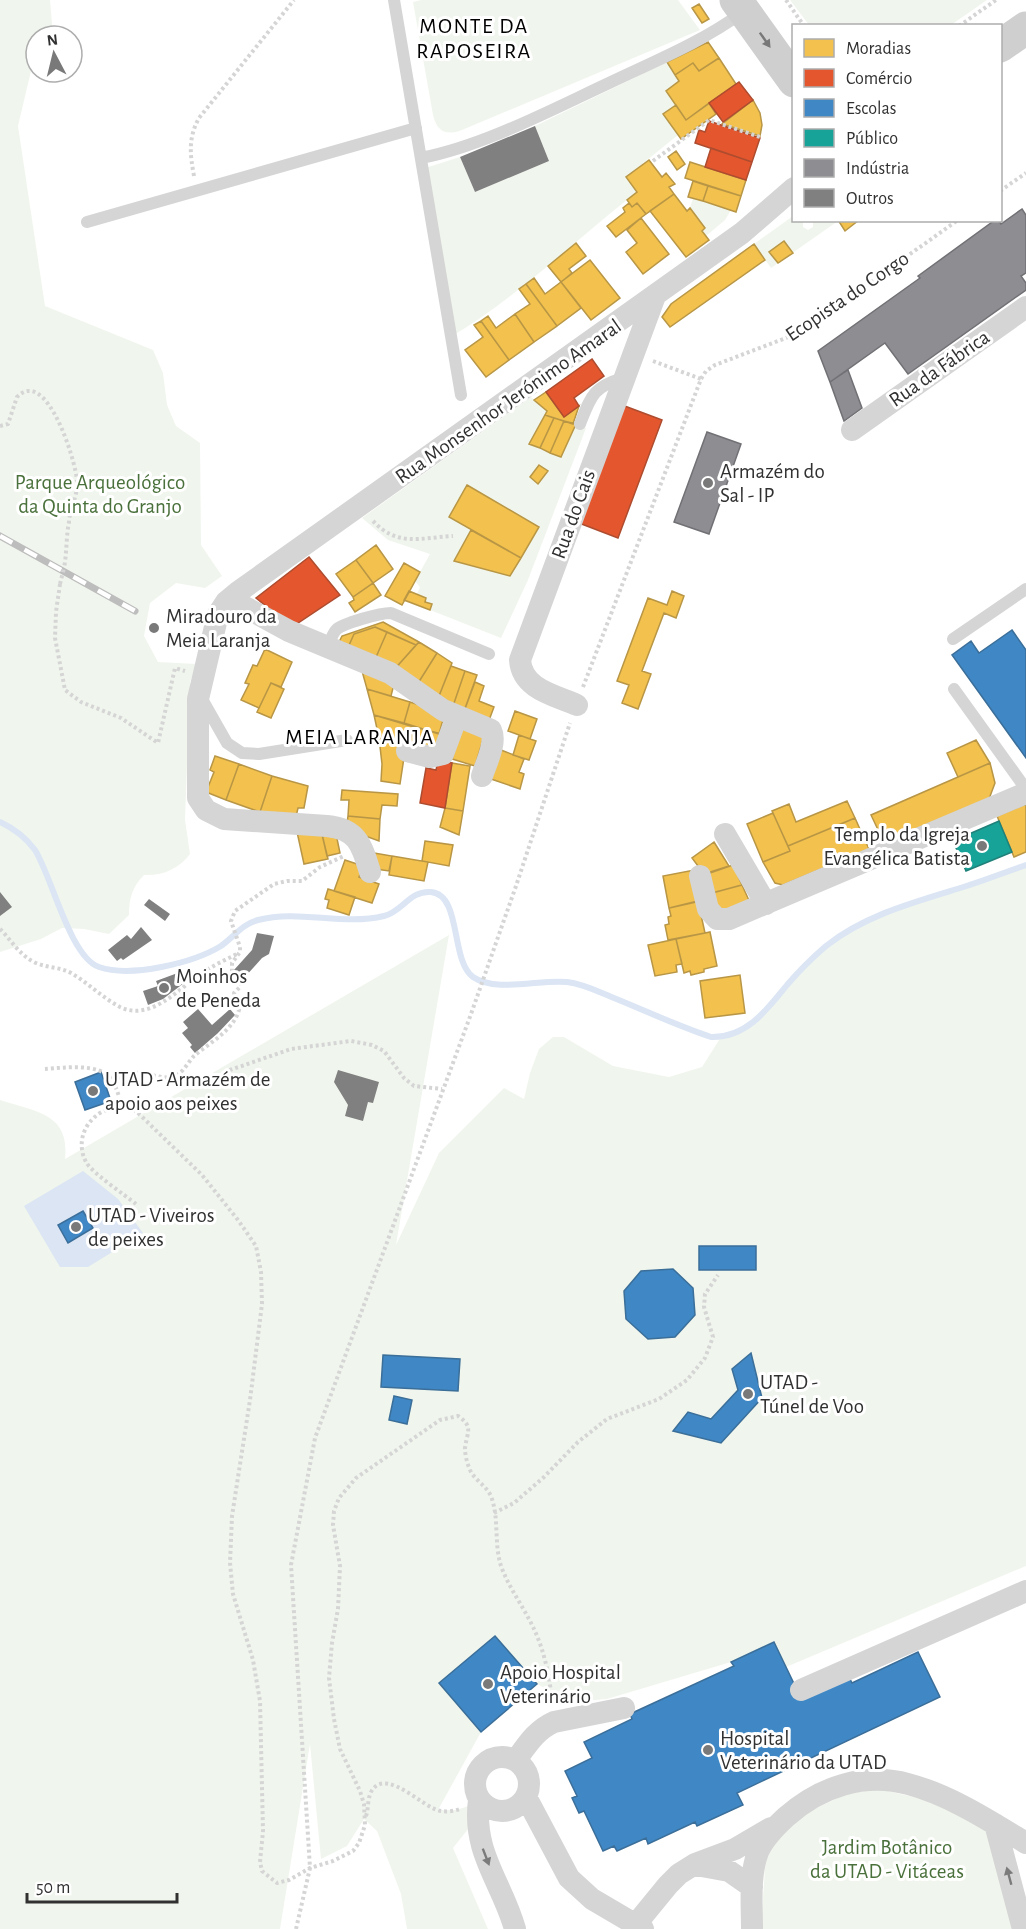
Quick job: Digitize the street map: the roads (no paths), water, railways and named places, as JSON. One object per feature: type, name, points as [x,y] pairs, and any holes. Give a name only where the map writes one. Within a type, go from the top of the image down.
[{"type":"main road","points":[[740,6],[792,78]]},
{"type":"main road","points":[[1002,45],[1026,28]]},
{"type":"street","name":"Rua Monsenhor Jerónimo Amaral","points":[[225,605],[742,233],[792,190]]},
{"type":"street","name":"Rua do Cais","points":[[577,705],[529,682],[523,676],[520,660],[655,296]]},
{"type":"street","name":"Rua da Fábrica","points":[[852,430],[1026,307]]},
{"type":"street","points":[[597,337],[608,339],[619,345],[628,366]]},
{"type":"street","points":[[370,872],[362,846],[357,839],[333,827],[219,818],[206,810],[200,802],[197,788],[201,684],[225,605],[390,673],[439,707],[489,729],[493,733],[493,742],[482,776]]},
{"type":"street","points":[[407,751],[430,758],[443,754],[457,716]]},
{"type":"street","points":[[700,876],[708,909],[717,919],[729,919],[1026,793]]},
{"type":"street","points":[[724,834],[766,904]]},
{"type":"street","points":[[801,1690],[1026,1591]]},
{"type":"street","points":[[516,1760],[538,1731],[554,1722],[624,1708]]},
{"type":"street","points":[[497,1757],[516,1760],[528,1774],[526,1797],[518,1806],[502,1812],[485,1806],[475,1792],[476,1773],[481,1765],[497,1757]]},
{"type":"street","points":[[752,1929],[752,1887],[757,1854],[768,1836],[800,1805],[822,1792],[848,1783],[878,1779],[900,1782],[923,1789],[995,1824],[1026,1843]]},
{"type":"street","points":[[526,1797],[569,1878],[592,1899],[637,1927],[673,1880],[695,1864],[735,1849],[777,1825]]},
{"type":"street","points":[[479,1800],[477,1824],[481,1845],[515,1929]]},
{"type":"street","points":[[995,1824],[1023,1929]]},
{"type":"street","points":[[695,1864],[729,1871],[752,1887]]},
{"type":"lane","points":[[394,0],[461,395]]},
{"type":"lane","points":[[421,158],[457,149],[552,110],[709,35],[740,6]]},
{"type":"lane","points":[[87,222],[416,128]]},
{"type":"lane","points":[[580,424],[596,391],[628,366]]},
{"type":"lane","points":[[953,639],[1026,589]]},
{"type":"lane","points":[[328,648],[335,632],[341,627],[379,614],[391,613],[489,654]]},
{"type":"lane","points":[[201,684],[227,743],[242,753],[259,754],[346,740]]},
{"type":"lane","points":[[954,689],[1026,789]]},
{"type":"water","points":[[83,1171],[118,1199],[143,1233],[88,1267],[60,1267],[24,1206]]},
{"type":"waterway","points":[[0,822],[28,841],[35,850],[70,933],[89,960],[99,967],[128,971],[162,967],[209,952],[221,946],[247,924],[258,920],[289,916],[368,919],[390,914],[417,894],[431,892],[441,896],[447,904],[461,957],[466,969],[473,977],[483,982],[506,985],[556,982],[579,984],[711,1037],[735,1033],[755,1021],[816,955],[856,926],[905,905],[1026,865]]},
{"type":"railway","points":[[0,536],[135,611]]},
{"type":"place","name":"Armazém do Sal - IP","points":[[708,483]]},
{"type":"place","name":"Miradouro da Meia Laranja","points":[[154,628]]},
{"type":"place","name":"Templo da Igreja Evangélica Batista","points":[[982,846]]},
{"type":"place","name":"Moinhos de Peneda","points":[[164,988]]},
{"type":"place","name":"UTAD - Armazém de apoio aos peixes","points":[[93,1091]]},
{"type":"place","name":"UTAD - Viveiros de peixes","points":[[76,1227]]},
{"type":"place","name":"UTAD - Túnel de Voo","points":[[748,1394]]},
{"type":"place","name":"Apoio Hospital Veterinário","points":[[488,1684]]},
{"type":"place","name":"Hospital Veterinário da UTAD","points":[[708,1750]]},
{"type":"district","name":"MONTE DA RAPOSEIRA","points":[[474,38]]},
{"type":"district","name":"MEIA LARANJA","points":[[360,736]]},
{"type":"park label","name":"Parque Arqueológico da Quinta do Granjo","points":[[100,494]]},
{"type":"park label","name":"Jardim Botânico da UTAD - Vitáceas","points":[[887,1859]]}]
